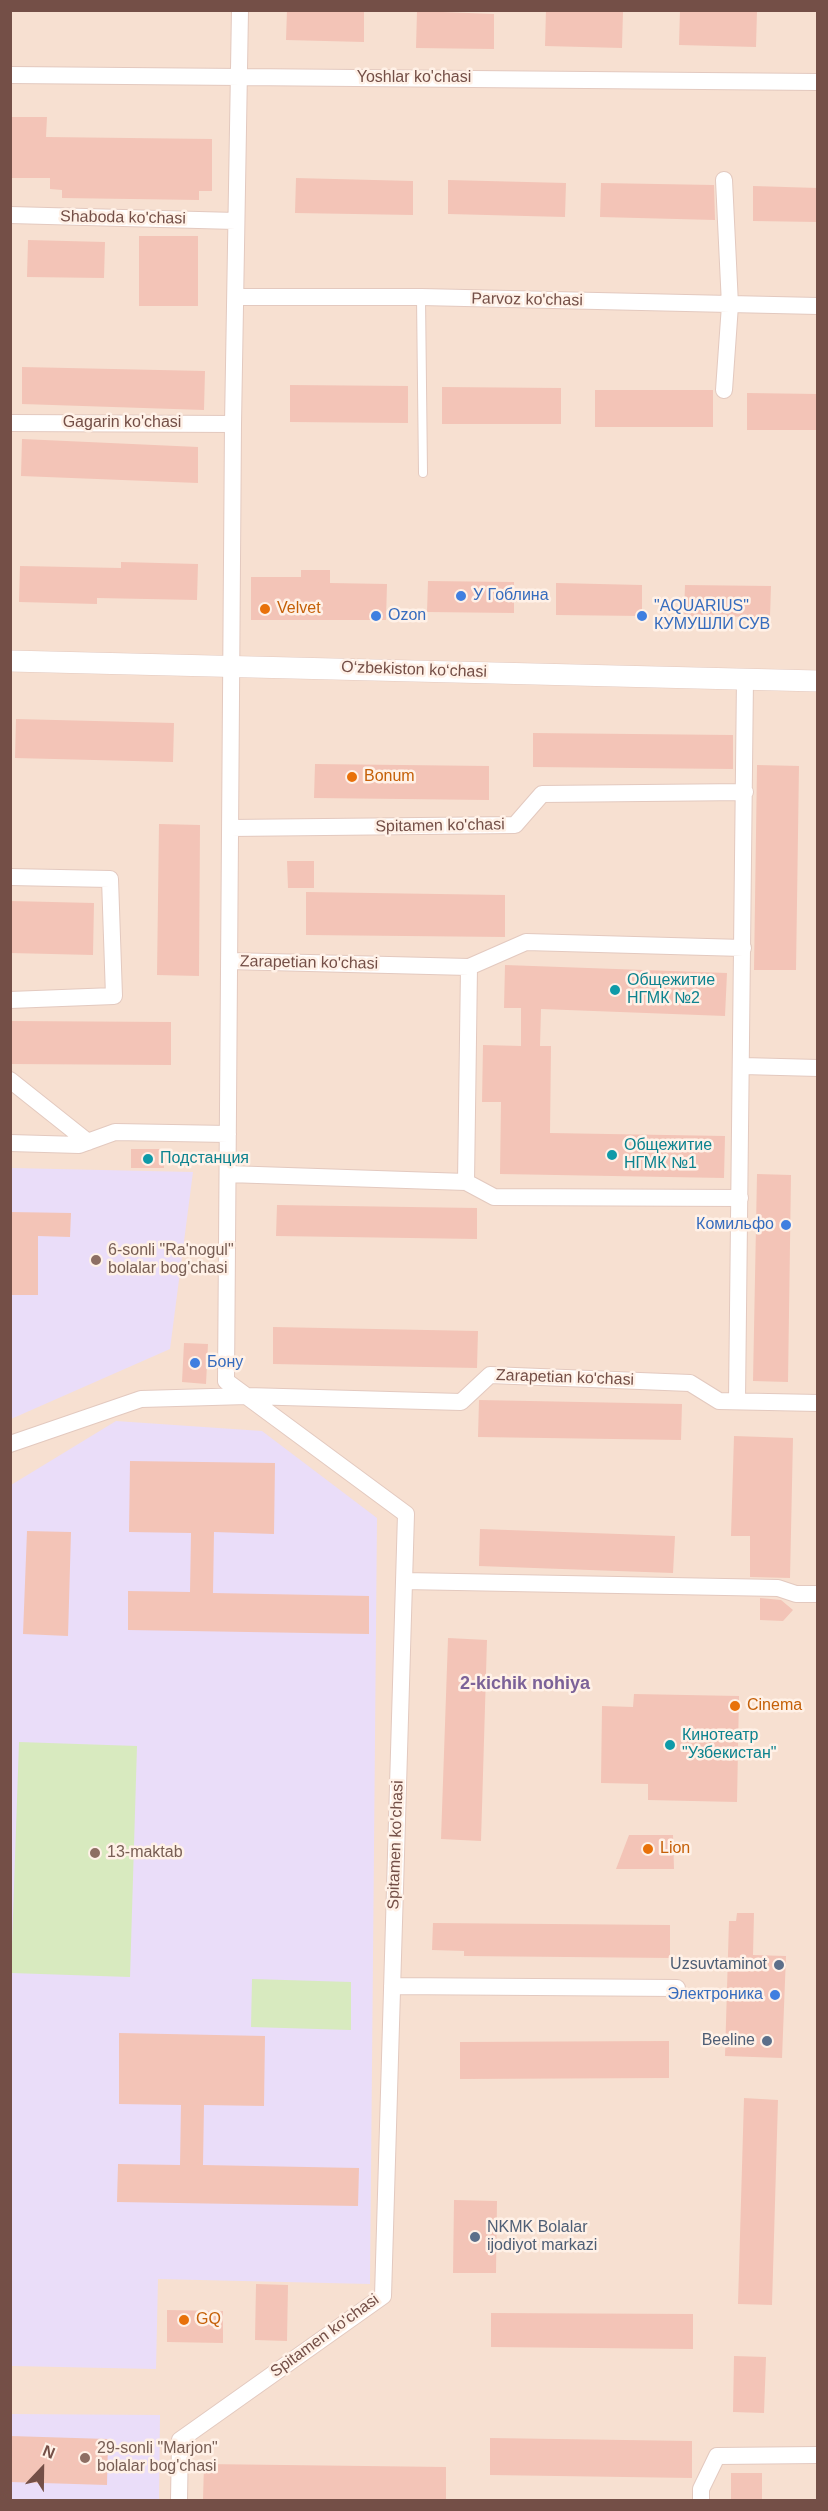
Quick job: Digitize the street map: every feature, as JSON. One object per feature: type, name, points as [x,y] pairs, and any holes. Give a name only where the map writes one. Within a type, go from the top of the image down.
[{"type":"street","name":"Spitamen ko'chasi","points":[[179,2500],[180,2440],[383,2296],[406,1514],[226,1381],[232,424],[240,10]]},
{"type":"street","name":"Yoshlar ko'chasi","points":[[10,75],[818,82]]},
{"type":"street","points":[[724,180],[730,305],[724,390]]},
{"type":"street","name":"Shaboda ko'chasi","points":[[10,215],[236,221]]},
{"type":"street","name":"Parvoz ko'chasi","points":[[236,297],[421,297],[818,306]]},
{"type":"street","name":"Gagarin ko'chasi","points":[[10,423],[232,424]]},
{"type":"street","name":"O‘zbekiston ko‘chasi","points":[[10,661],[818,681]]},
{"type":"street","points":[[737,1401],[743,1066],[745,678]]},
{"type":"street","name":"Spitamen ko'chasi","points":[[230,828],[515,825],[542,794],[745,792]]},
{"type":"street","points":[[10,876],[110,879],[114,996],[10,1000]]},
{"type":"street","name":"Zarapetian ko'chasi","points":[[229,961],[469,967],[526,942],[743,948]]},
{"type":"street","points":[[466,1182],[469,967]]},
{"type":"street","points":[[743,1066],[818,1068]]},
{"type":"street","points":[[10,1080],[88,1142]]},
{"type":"street","points":[[10,1143],[79,1145],[116,1132],[228,1134]]},
{"type":"street","points":[[228,1174],[466,1182],[494,1197],[741,1198]]},
{"type":"street","name":"Zarapetian ko'chasi","points":[[10,1444],[141,1399],[247,1396],[461,1402],[490,1375],[690,1383],[719,1401],[818,1403]]},
{"type":"street","points":[[404,1581],[778,1588],[796,1594],[818,1594]]},
{"type":"street","points":[[392,1986],[676,1988]]},
{"type":"street","points":[[701,2500],[701,2489],[717,2456],[818,2455]]},
{"type":"lane","points":[[421,297],[423,473]]},
{"type":"shaded area","points":[[11,11],[817,11],[817,2500],[11,2500]]},
{"type":"shaded area","name":"6-sonli \"Ra'nogul\" bolalar bog'chasi","points":[[11,1168],[193,1172],[170,1349],[11,1419]]},
{"type":"shaded area","points":[[116,1421],[262,1431],[377,1518],[370,2284],[158,2279],[156,2369],[11,2366],[11,1485]]},
{"type":"shaded area","name":"29-sonli \"Marjon\" bolalar bog'chasi","points":[[11,2414],[160,2415],[159,2500],[11,2500]]},
{"type":"green space","points":[[19,1742],[137,1746],[130,1977],[11,1973]]},
{"type":"green space","points":[[252,1979],[351,1982],[351,2030],[251,2027]]},
{"type":"building","points":[[287,10],[364,10],[364,42],[286,40]]},
{"type":"building","points":[[546,10],[623,11],[622,48],[545,46]]},
{"type":"building","points":[[680,10],[757,11],[756,47],[679,45]]},
{"type":"building","points":[[417,11],[494,14],[494,49],[416,48]]},
{"type":"building","points":[[10,117],[47,117],[46,137],[212,139],[212,191],[199,191],[199,200],[62,198],[62,190],[50,189],[50,178],[10,178]]},
{"type":"building","points":[[296,178],[413,181],[413,215],[295,213]]},
{"type":"building","points":[[448,180],[566,183],[565,217],[448,214]]},
{"type":"building","points":[[601,183],[714,185],[715,220],[600,217]]},
{"type":"building","points":[[753,186],[818,188],[818,222],[753,221]]},
{"type":"building","points":[[139,236],[198,236],[198,306],[139,306]]},
{"type":"building","points":[[28,240],[105,242],[104,278],[27,277]]},
{"type":"building","points":[[22,367],[205,371],[204,410],[22,404]]},
{"type":"building","points":[[290,385],[408,386],[408,423],[290,422]]},
{"type":"building","points":[[442,387],[561,388],[561,424],[442,424]]},
{"type":"building","points":[[595,390],[713,390],[713,427],[595,427]]},
{"type":"building","points":[[747,393],[818,394],[818,430],[747,430]]},
{"type":"building","points":[[22,439],[198,447],[198,483],[21,476]]},
{"type":"building","points":[[121,562],[198,564],[197,600],[97,598],[97,604],[19,602],[20,566],[121,568]]},
{"type":"building","points":[[301,570],[330,570],[330,583],[387,584],[386,620],[251,620],[251,577],[301,577]]},
{"type":"building","points":[[428,581],[514,582],[514,613],[427,612]]},
{"type":"building","points":[[556,583],[642,585],[642,616],[556,615]]},
{"type":"building","points":[[685,585],[771,586],[770,617],[684,616]]},
{"type":"building","points":[[16,719],[174,723],[173,762],[15,758]]},
{"type":"building","points":[[533,733],[733,735],[733,769],[533,767]]},
{"type":"building","points":[[315,764],[489,766],[489,800],[314,798]]},
{"type":"building","points":[[757,765],[799,766],[796,970],[754,970]]},
{"type":"building","points":[[159,824],[200,825],[199,976],[157,975]]},
{"type":"building","points":[[287,861],[314,861],[314,888],[288,888]]},
{"type":"building","points":[[306,892],[505,895],[505,937],[306,935]]},
{"type":"building","points":[[10,901],[94,903],[93,955],[10,953]]},
{"type":"building","points":[[505,965],[727,973],[725,1016],[541,1009],[540,1046],[551,1046],[550,1133],[725,1136],[724,1178],[500,1174],[501,1102],[482,1102],[483,1045],[521,1046],[521,1008],[504,1008]]},
{"type":"building","points":[[10,1021],[171,1022],[171,1065],[10,1064]]},
{"type":"building","name":"Подстанция","points":[[131,1149],[164,1149],[164,1168],[131,1168]]},
{"type":"building","points":[[757,1174],[791,1175],[788,1382],[753,1381]]},
{"type":"building","points":[[277,1205],[477,1208],[477,1239],[276,1236]]},
{"type":"building","points":[[10,1212],[71,1213],[70,1237],[38,1236],[38,1295],[10,1295]]},
{"type":"building","points":[[273,1327],[478,1331],[477,1368],[273,1364]]},
{"type":"building","name":"Бону","points":[[184,1343],[208,1344],[206,1384],[182,1382]]},
{"type":"building","points":[[479,1400],[682,1404],[681,1440],[478,1437]]},
{"type":"building","points":[[734,1436],[793,1438],[790,1578],[750,1577],[750,1536],[731,1536]]},
{"type":"building","points":[[130,1461],[275,1463],[274,1534],[214,1532],[213,1593],[369,1596],[369,1634],[128,1630],[128,1591],[190,1592],[191,1533],[129,1532]]},
{"type":"building","points":[[480,1529],[675,1536],[673,1573],[479,1566]]},
{"type":"building","points":[[27,1531],[71,1532],[68,1636],[23,1634]]},
{"type":"building","points":[[760,1598],[781,1600],[793,1610],[783,1621],[760,1620]]},
{"type":"building","points":[[448,1638],[487,1640],[481,1841],[441,1839]]},
{"type":"building","name":"Кинотеатр \"Узбекистан\"","points":[[634,1694],[739,1696],[737,1802],[648,1800],[648,1784],[601,1783],[602,1706],[633,1707]]},
{"type":"building","name":"Lion","points":[[629,1835],[673,1835],[674,1869],[616,1869]]},
{"type":"building","points":[[737,1913],[754,1913],[753,1955],[786,1956],[782,2058],[725,2056],[729,1921],[736,1921]]},
{"type":"building","points":[[433,1923],[670,1925],[670,1958],[464,1956],[464,1951],[432,1950]]},
{"type":"building","points":[[119,2033],[265,2036],[264,2106],[204,2105],[203,2165],[359,2168],[358,2206],[117,2202],[118,2164],[180,2165],[181,2105],[119,2104]]},
{"type":"building","points":[[669,2041],[669,2078],[460,2079],[460,2042]]},
{"type":"building","points":[[744,2098],[778,2100],[772,2305],[738,2304]]},
{"type":"building","points":[[454,2200],[497,2201],[496,2273],[453,2273]]},
{"type":"building","points":[[256,2284],[288,2285],[287,2341],[255,2340]]},
{"type":"building","points":[[167,2310],[223,2311],[223,2343],[167,2342]]},
{"type":"building","points":[[491,2313],[693,2314],[693,2349],[491,2347]]},
{"type":"building","points":[[734,2356],[766,2357],[764,2413],[733,2412]]},
{"type":"building","points":[[10,2436],[108,2439],[107,2485],[10,2482]]},
{"type":"building","points":[[490,2438],[692,2441],[692,2478],[490,2475]]},
{"type":"building","points":[[204,2464],[446,2467],[446,2500],[203,2500]]},
{"type":"building","points":[[731,2473],[762,2473],[762,2500],[731,2500]]},
{"type":"place","name":"У Гоблина","points":[[461,596]]},
{"type":"place","name":"Velvet","points":[[265,609]]},
{"type":"place","name":"Ozon","points":[[376,616]]},
{"type":"place","name":"\"AQUARIUS\" КУМУШЛИ СУВ","points":[[642,616]]},
{"type":"place","name":"Bonum","points":[[352,777]]},
{"type":"place","name":"Общежитие НГМК №2","points":[[615,990]]},
{"type":"place","name":"Общежитие НГМК №1","points":[[612,1155]]},
{"type":"place","name":"Подстанция","points":[[148,1159]]},
{"type":"place","name":"Комильфо","points":[[786,1225]]},
{"type":"place","name":"6-sonli \"Ra'nogul\" bolalar bog'chasi","points":[[96,1260]]},
{"type":"place","name":"Бону","points":[[195,1363]]},
{"type":"place","name":"Cinema","points":[[735,1706]]},
{"type":"place","name":"Кинотеатр \"Узбекистан\"","points":[[670,1745]]},
{"type":"place","name":"Lion","points":[[648,1849]]},
{"type":"place","name":"13-maktab","points":[[95,1853]]},
{"type":"place","name":"Uzsuvtaminot","points":[[779,1965]]},
{"type":"place","name":"Электроника","points":[[775,1995]]},
{"type":"place","name":"Beeline","points":[[767,2041]]},
{"type":"place","name":"NKMK Bolalar ijodiyot markazi","points":[[475,2237]]},
{"type":"place","name":"GQ","points":[[184,2320]]},
{"type":"place","name":"29-sonli \"Marjon\" bolalar bog'chasi","points":[[85,2458]]},
{"type":"district","name":"2-kichik nohiya","points":[[525,1684]]}]
